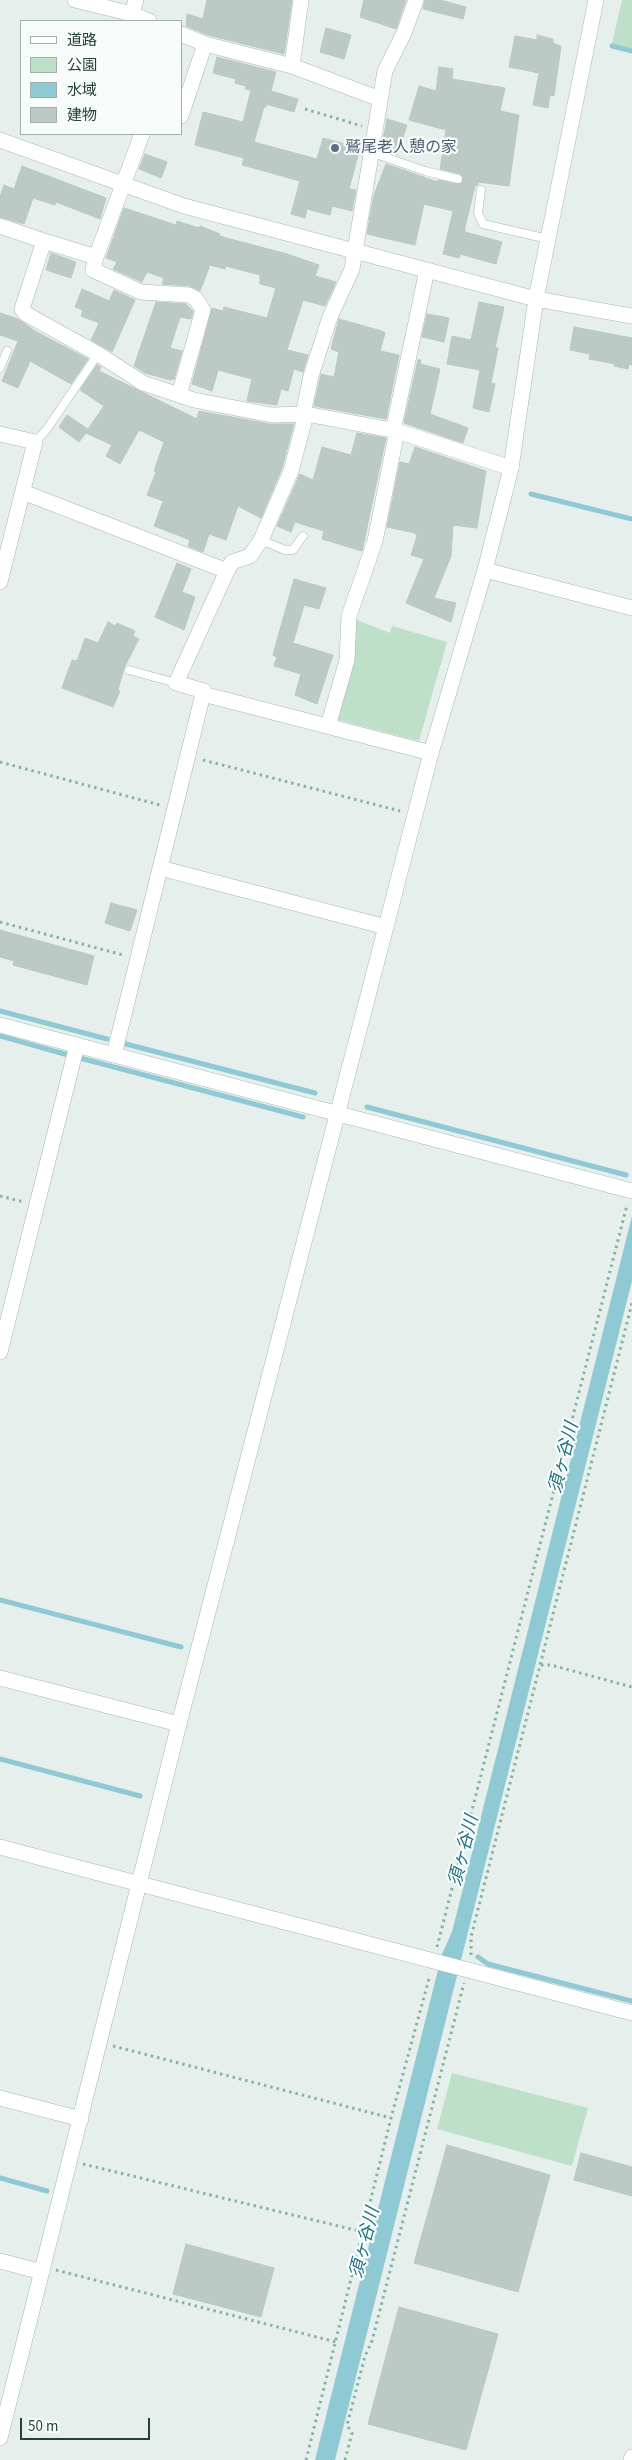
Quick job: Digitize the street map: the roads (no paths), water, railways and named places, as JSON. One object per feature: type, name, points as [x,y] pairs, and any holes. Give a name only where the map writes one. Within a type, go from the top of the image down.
[{"type":"street","points":[[75,0],[134,7],[148,20]]},
{"type":"street","points":[[292,66],[301,0]]},
{"type":"street","points":[[114,1055],[204,691],[176,683],[232,562],[250,556],[262,540],[291,471],[312,376],[330,317],[352,269],[385,71],[404,33],[416,0]]},
{"type":"street","points":[[0,2438],[179,1724],[337,1114],[431,753],[485,570],[511,468],[536,299],[596,0]]},
{"type":"street","points":[[182,34],[205,44],[292,66],[380,99]]},
{"type":"street","points":[[182,113],[205,44]]},
{"type":"street","points":[[142,135],[96,257],[93,270],[141,292],[189,295],[196,299],[203,310],[179,396]]},
{"type":"street","points":[[0,140],[184,206],[536,299],[632,316]]},
{"type":"street","points":[[0,226],[96,257]]},
{"type":"street","points":[[44,241],[22,309],[26,314],[98,354],[142,383],[194,400],[272,415],[305,414],[395,431],[511,468]]},
{"type":"street","points":[[328,726],[347,660],[349,616],[375,541],[427,270]]},
{"type":"street","points":[[0,434],[35,442],[0,582]]},
{"type":"street","points":[[23,492],[228,571]]},
{"type":"street","points":[[485,570],[632,608]]},
{"type":"street","points":[[203,694],[431,753]]},
{"type":"street","points":[[160,868],[386,927]]},
{"type":"street","points":[[0,1025],[632,1191]]},
{"type":"street","points":[[0,1352],[77,1045]]},
{"type":"street","points":[[0,1678],[179,1724]]},
{"type":"street","points":[[0,1847],[632,2013]]},
{"type":"street","points":[[0,2098],[81,2119]]},
{"type":"street","points":[[0,2261],[43,2269]]},
{"type":"lane","points":[[370,152],[425,171],[458,179]]},
{"type":"lane","points":[[481,190],[478,213],[483,224],[548,239]]},
{"type":"lane","points":[[0,368],[7,352]]},
{"type":"lane","points":[[35,442],[47,429],[98,354]]},
{"type":"lane","points":[[262,540],[285,550],[293,550],[303,536]]},
{"type":"lane","points":[[129,670],[176,683]]},
{"type":"water","points":[[632,1216],[632,1281],[335,2460],[315,2460],[442,1954],[452,1932]]},
{"type":"waterway","points":[[612,46],[632,51]]},
{"type":"waterway","points":[[531,494],[632,519]]},
{"type":"waterway","points":[[0,1011],[107,1039]]},
{"type":"waterway","points":[[0,1036],[68,1055]]},
{"type":"waterway","points":[[122,1043],[315,1093]]},
{"type":"waterway","points":[[80,1058],[303,1117]]},
{"type":"waterway","points":[[367,1107],[626,1175]]},
{"type":"waterway","points":[[0,1600],[181,1647]]},
{"type":"waterway","points":[[0,1759],[140,1796]]},
{"type":"waterway","points":[[478,1957],[488,1964],[632,2001]]},
{"type":"waterway","points":[[0,2178],[47,2191]]},
{"type":"place","name":"鷲尾老人憩の家","points":[[335,148]]},
{"type":"water label","name":"須ヶ谷川","points":[[565,1458]]},
{"type":"water label","name":"須ヶ谷川","points":[[465,1851]]},
{"type":"water label","name":"須ヶ谷川","points":[[366,2243]]}]
